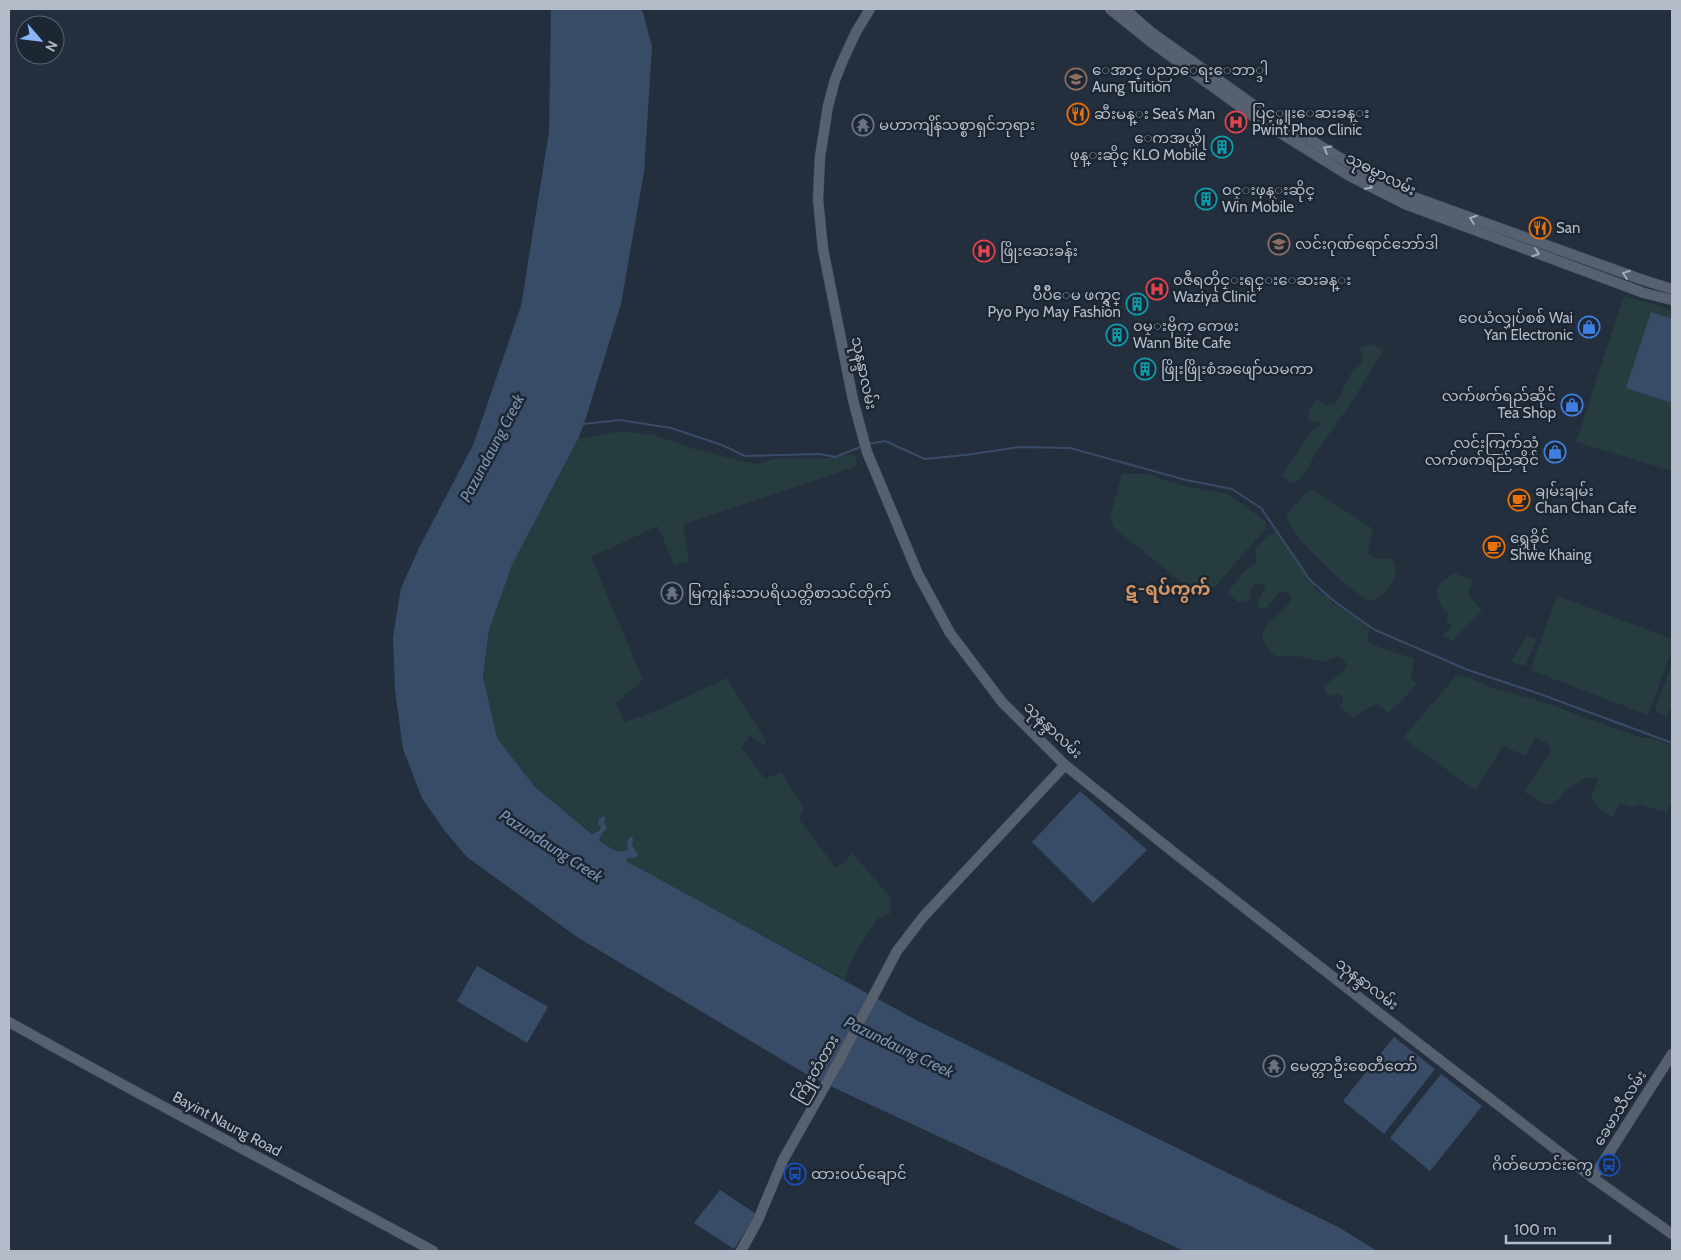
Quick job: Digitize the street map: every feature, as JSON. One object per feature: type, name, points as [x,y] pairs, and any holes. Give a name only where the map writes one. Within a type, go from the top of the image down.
[{"type":"main road","name":"သုနန္ဒာလမ်း","points":[[870,9],[856,32],[828,106],[820,157],[818,199],[823,249],[853,400],[867,452],[918,574],[950,633],[1002,702],[1065,765],[1180,858],[1593,1178],[1672,1234]]},
{"type":"main road","name":"သုဓမ္မာလမ်း","points":[[1110,9],[1151,42],[1253,116],[1348,175],[1414,208],[1644,293],[1672,300]]},
{"type":"main road","name":"သုဓမ္မာလမ်း","points":[[1125,9],[1151,32],[1258,108],[1352,165],[1408,195],[1672,289]]},
{"type":"main road","name":"ကြိုးတံတား","points":[[741,1251],[758,1220],[783,1160],[839,1061],[897,951],[922,918],[1065,765]]},
{"type":"main road","name":"Bayint Naung Road","points":[[9,1022],[102,1075],[433,1251]]},
{"type":"main road","name":"ခေမာသီလမ်း","points":[[1593,1178],[1672,1054]]},
{"type":"green space","points":[[1624,296],[1672,310],[1672,471],[1576,442]]},
{"type":"green space","points":[[1371,344],[1383,350],[1353,400],[1315,454],[1307,470],[1297,482],[1291,483],[1282,476],[1311,432],[1321,424],[1320,420],[1312,422],[1308,420],[1309,410],[1317,400],[1325,404],[1335,405],[1352,372],[1362,362],[1360,351],[1362,347]]},
{"type":"green space","points":[[622,431],[654,435],[694,449],[758,464],[777,458],[820,459],[855,454],[857,466],[683,524],[689,561],[674,565],[658,526],[591,557],[643,680],[616,703],[624,722],[656,711],[727,678],[767,743],[762,744],[750,736],[741,747],[765,779],[781,772],[804,808],[799,819],[836,868],[846,861],[852,853],[891,898],[890,914],[878,918],[852,958],[845,980],[625,861],[638,854],[632,845],[632,841],[625,851],[617,852],[599,841],[607,828],[604,822],[606,818],[599,831],[593,834],[535,787],[497,738],[483,676],[489,630],[512,565],[578,439]]},
{"type":"green space","points":[[1122,474],[1148,474],[1188,487],[1229,494],[1266,522],[1266,528],[1214,588],[1205,583],[1193,591],[1114,528],[1110,518]]},
{"type":"green space","points":[[1312,489],[1373,529],[1367,555],[1380,559],[1391,558],[1395,564],[1396,570],[1391,584],[1387,590],[1375,599],[1369,601],[1346,585],[1313,553],[1291,527],[1286,516],[1307,491]]},
{"type":"green space","points":[[1279,533],[1313,583],[1314,589],[1328,597],[1332,603],[1369,625],[1371,629],[1367,637],[1368,643],[1414,659],[1411,678],[1417,684],[1388,713],[1377,704],[1353,717],[1339,707],[1343,703],[1342,696],[1337,694],[1331,696],[1326,693],[1323,687],[1344,671],[1347,665],[1338,656],[1326,661],[1296,656],[1277,657],[1267,646],[1263,637],[1264,630],[1288,604],[1292,596],[1287,592],[1281,591],[1267,607],[1261,609],[1258,607],[1258,602],[1266,585],[1256,583],[1250,589],[1250,598],[1245,602],[1238,602],[1227,593],[1244,572],[1256,562],[1255,549],[1267,536]]},
{"type":"green space","points":[[1454,573],[1473,580],[1468,594],[1482,610],[1452,641],[1443,635],[1452,626],[1446,620],[1449,614],[1441,605],[1437,590],[1440,584]]},
{"type":"green space","points":[[1557,596],[1672,639],[1672,650],[1648,715],[1530,670]]},
{"type":"green space","points":[[1527,635],[1537,639],[1525,666],[1511,662]]},
{"type":"green space","points":[[1672,664],[1672,705],[1667,716],[1656,712],[1656,707]]},
{"type":"green space","points":[[1456,676],[1470,678],[1495,689],[1543,702],[1641,738],[1653,738],[1672,746],[1672,806],[1669,805],[1667,812],[1639,804],[1632,807],[1620,803],[1613,817],[1602,812],[1591,799],[1598,780],[1587,777],[1566,790],[1561,797],[1551,804],[1545,804],[1524,792],[1551,752],[1547,743],[1536,737],[1525,756],[1503,746],[1475,790],[1403,738]]},
{"type":"water","name":"Pazundaung Creek","points":[[551,9],[642,9],[652,47],[644,172],[621,304],[584,424],[512,565],[489,630],[483,676],[497,738],[535,787],[592,834],[599,831],[601,826],[598,824],[599,819],[603,816],[606,818],[604,822],[607,828],[599,841],[617,851],[624,851],[628,849],[627,842],[631,836],[633,838],[632,845],[638,854],[636,858],[628,858],[626,861],[918,1021],[1340,1228],[1377,1251],[1184,1251],[811,1077],[577,937],[467,857],[444,830],[422,798],[403,749],[395,690],[393,637],[401,588],[419,548],[474,443],[521,306],[549,132]]},
{"type":"water","points":[[1651,312],[1672,319],[1672,403],[1626,388]]},
{"type":"water","points":[[1080,791],[1147,850],[1093,903],[1032,842]]},
{"type":"water","points":[[477,966],[548,1007],[527,1043],[457,1001]]},
{"type":"water","points":[[1394,1037],[1435,1069],[1384,1134],[1343,1101]]},
{"type":"water","points":[[1441,1074],[1482,1106],[1430,1171],[1390,1138]]},
{"type":"water","points":[[720,1190],[756,1214],[734,1249],[694,1223]]},
{"type":"waterway","points":[[583,424],[620,420],[671,428],[722,445],[745,456],[820,454],[835,457],[863,446]]},
{"type":"waterway","points":[[869,444],[885,441],[925,459],[1019,447],[1070,448],[1186,480],[1232,489],[1261,508],[1310,580],[1335,602],[1375,630],[1468,670],[1540,694],[1672,743]]},
{"type":"place","name":"ေအာင္ ပညာေရးေဘာ္ဒါ Aung Tuition","points":[[1076,79]]},
{"type":"place","name":"ဆီးမန္း Sea's Man","points":[[1078,114]]},
{"type":"place","name":"ပြင့္ဖူးေဆးခန္း Pwint Phoo Clinic","points":[[1236,122]]},
{"type":"place","name":"မဟာကျိန်သစ္စာရှင်ဘုရား","points":[[863,125]]},
{"type":"place","name":"ေကအယ္လ္အို ဖုန္းဆိုင္ KLO Mobile","points":[[1222,147]]},
{"type":"place","name":"၀င္းဖုန္းဆိုင္ Win Mobile","points":[[1206,199]]},
{"type":"place","name":"San","points":[[1540,228]]},
{"type":"place","name":"လင်းဂုဏ်ရောင်ဘော်ဒါ","points":[[1279,244]]},
{"type":"place","name":"ဖြိုးဆေးခန်း","points":[[984,251]]},
{"type":"place","name":"၀ဇီရတိုင္းရင္းေဆးခန္း Waziya Clinic","points":[[1157,289]]},
{"type":"place","name":"ပ်ိဳပ်ိဳေမ ဖက္ရွင္ Pyo Pyo May Fashion","points":[[1137,304]]},
{"type":"place","name":"ဝေယံလျှပ်စစ် Wai Yan Electronic","points":[[1589,327]]},
{"type":"place","name":"၀မ္းဗိုက္ ကေဖး Wann Bite Cafe","points":[[1117,335]]},
{"type":"place","name":"ဖြိုးဖြိုးစံအဖျော်ယမကာ","points":[[1145,369]]},
{"type":"place","name":"လက်ဖက်ရည်ဆိုင် Tea Shop","points":[[1572,405]]},
{"type":"place","name":"လင်းကြက်ညံ လက်ဖက်ရည်ဆိုင်","points":[[1555,452]]},
{"type":"place","name":"ချမ်းချမ်း Chan Chan Cafe","points":[[1519,500]]},
{"type":"place","name":"ရွှေခိုင် Shwe Khaing","points":[[1494,547]]},
{"type":"place","name":"မြကျွန်းသာပရိယတ္တိစာသင်တိုက်","points":[[672,593]]},
{"type":"place","name":"မေတ္တာဦးစေတီတော်","points":[[1274,1066]]},
{"type":"place","name":"ဂိတ်ဟောင်းကွေ","points":[[1609,1165]]},
{"type":"place","name":"ထားဝယ်ချောင်","points":[[795,1174]]},
{"type":"district","name":"ဋ-ရပ်ကွက်","points":[[1168,589]]}]
